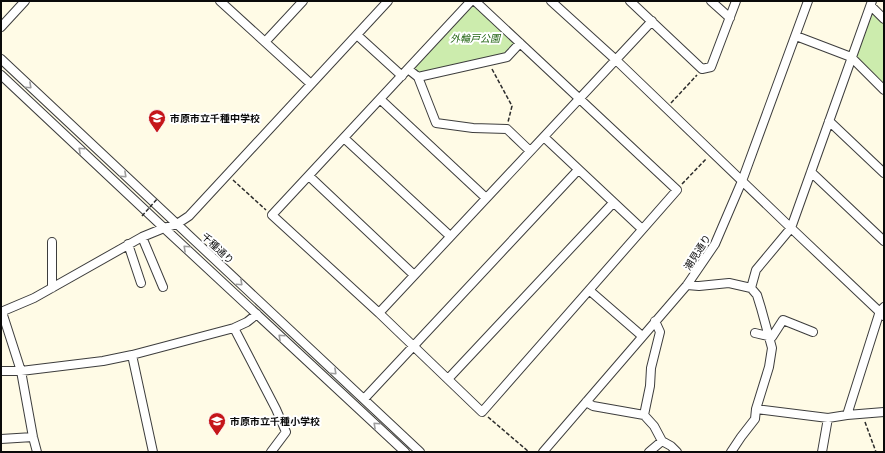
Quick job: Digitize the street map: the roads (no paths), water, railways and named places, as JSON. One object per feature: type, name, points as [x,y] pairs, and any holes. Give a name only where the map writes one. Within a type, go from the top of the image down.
[{"type":"street","points":[[1,27],[24,1]]},
{"type":"street","points":[[220,1],[311,84]]},
{"type":"street","points":[[265,42],[302,1]]},
{"type":"street","points":[[37,452],[21,371],[2,312],[34,298],[128,244],[164,228],[177,224],[189,216],[388,1]]},
{"type":"street","points":[[471,1],[272,215],[482,412],[677,190],[475,1]]},
{"type":"street","points":[[551,1],[667,108],[791,228],[882,311],[847,415]]},
{"type":"street","points":[[630,1],[702,69],[711,67],[736,1]]},
{"type":"street","points":[[711,1],[730,18]]},
{"type":"street","name":"潮見通り","points":[[543,452],[687,285],[715,244],[742,181],[808,1]]},
{"type":"street","points":[[871,3],[884,19]]},
{"type":"street","points":[[751,288],[756,270],[791,228],[871,3]]},
{"type":"street","points":[[379,314],[450,236],[652,21]]},
{"type":"street","points":[[357,35],[402,76]]},
{"type":"street","points":[[796,36],[851,57],[884,90]]},
{"type":"street","points":[[418,77],[507,57],[520,43]]},
{"type":"street","name":"千種通り","points":[[1,59],[420,452]]},
{"type":"street","points":[[408,69],[418,77],[436,123],[473,128],[507,129],[530,152]]},
{"type":"street","points":[[1,75],[405,452]]},
{"type":"street","points":[[380,99],[486,198]]},
{"type":"street","points":[[829,121],[884,172]]},
{"type":"street","points":[[544,137],[642,229]]},
{"type":"street","points":[[344,138],[450,236]]},
{"type":"street","points":[[364,399],[578,170]]},
{"type":"street","points":[[811,172],[884,241]]},
{"type":"street","points":[[309,176],[414,275]]},
{"type":"street","points":[[448,379],[613,203]]},
{"type":"street","points":[[142,237],[163,287]]},
{"type":"street","points":[[52,242],[52,288]]},
{"type":"street","points":[[128,244],[141,282]]},
{"type":"street","points":[[687,285],[699,286],[729,283],[751,288],[757,295],[772,348],[769,367],[756,409],[755,419],[731,452]]},
{"type":"street","points":[[589,290],[642,336]]},
{"type":"street","points":[[1,371],[21,371],[103,361],[132,355],[234,328],[247,322],[257,314]]},
{"type":"street","points":[[754,333],[772,337],[782,320],[812,332]]},
{"type":"street","points":[[644,415],[650,386],[651,368],[660,332],[655,321]]},
{"type":"street","points":[[234,328],[276,409],[286,432],[271,452]]},
{"type":"street","points":[[132,355],[152,452]]},
{"type":"street","points":[[586,402],[593,406],[644,415],[654,426],[662,441],[671,446],[677,452]]},
{"type":"street","points":[[756,409],[828,418],[884,412]]},
{"type":"street","points":[[822,452],[828,418]]},
{"type":"street","points":[[1,439],[33,437]]},
{"type":"street","points":[[649,452],[662,441]]},
{"type":"place","name":"市原市立千種中学校","points":[[157,133]]},
{"type":"place","name":"市原市立千種小学校","points":[[217,436]]},
{"type":"park label","name":"外輪戸公園","points":[[475,38]]}]
